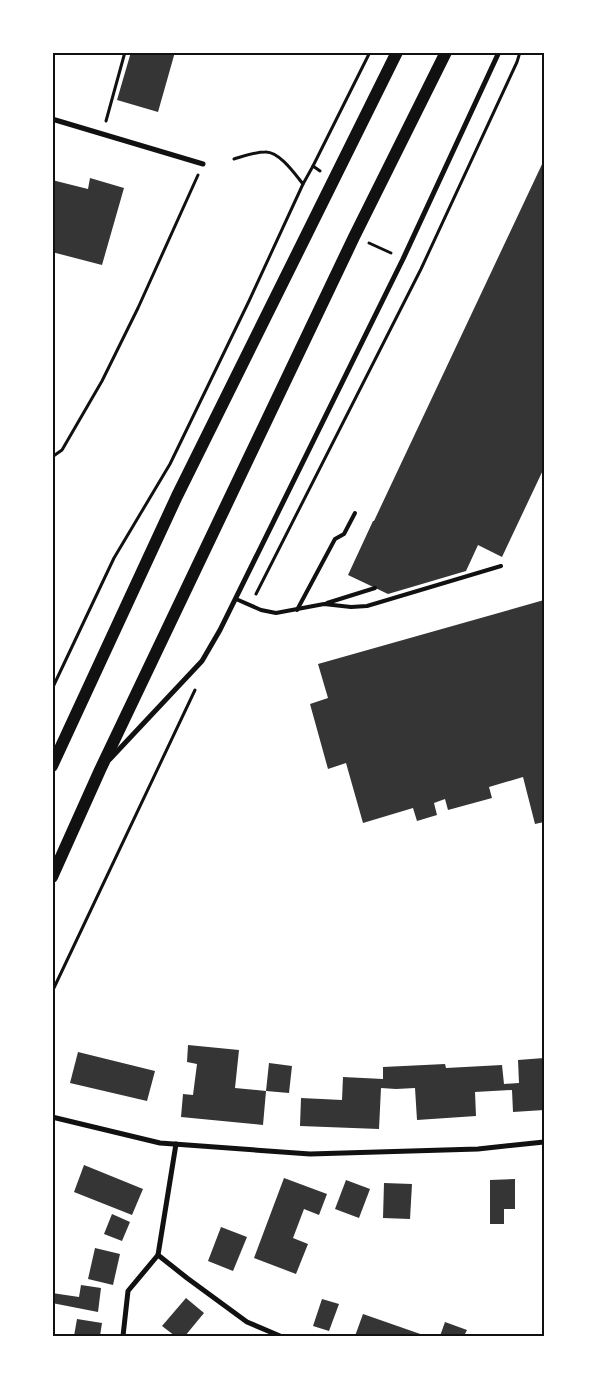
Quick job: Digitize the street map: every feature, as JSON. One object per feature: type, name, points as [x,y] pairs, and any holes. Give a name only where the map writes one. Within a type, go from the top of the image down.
[{"type":"main road","points":[[52,766],[182,487],[397,52]]},
{"type":"main road","points":[[52,877],[100,770],[354,236],[446,52]]},
{"type":"street","points":[[100,770],[202,661],[236,599],[402,259],[500,52]]},
{"type":"street","points":[[52,119],[203,164]]},
{"type":"street","points":[[52,1117],[160,1143],[310,1154],[478,1149],[544,1142]]},
{"type":"street","points":[[123,1336],[128,1290],[158,1254],[176,1144]]},
{"type":"street","points":[[158,1254],[247,1322],[280,1336]]},
{"type":"lane","points":[[297,610],[335,539],[344,534],[355,512]]},
{"type":"lane","points":[[324,604],[351,607],[367,606],[501,566]]},
{"type":"lane","points":[[236,599],[261,610],[276,613],[324,604],[374,588]]},
{"type":"path","points":[[102,134],[125,52]]},
{"type":"path","points":[[313,166],[370,52]]},
{"type":"path","points":[[250,605],[421,269],[520,52]]},
{"type":"path","points":[[52,457],[62,450],[102,382],[138,308],[203,164]]},
{"type":"path","points":[[52,689],[114,558],[170,464],[303,184]]},
{"type":"path","points":[[52,992],[195,690],[201,683]]},
{"type":"building","points":[[131,52],[175,52],[158,112],[117,100]]},
{"type":"building","points":[[544,160],[544,468],[502,557],[478,545],[466,571],[388,594],[348,575]]},
{"type":"building","points":[[90,178],[124,188],[102,265],[52,252],[52,180],[88,189]]},
{"type":"building","points":[[544,600],[544,822],[535,824],[523,777],[489,787],[492,798],[448,810],[445,799],[434,803],[437,815],[417,821],[413,808],[363,823],[346,763],[328,769],[310,704],[328,698],[318,664]]},
{"type":"building","points":[[188,1045],[239,1050],[235,1088],[266,1091],[263,1125],[181,1117],[183,1094],[193,1095],[197,1064],[187,1062]]},
{"type":"building","points":[[78,1052],[155,1071],[147,1101],[70,1083]]},
{"type":"building","points":[[544,1058],[544,1110],[513,1112],[512,1090],[475,1092],[476,1116],[417,1120],[415,1088],[381,1088],[379,1129],[300,1126],[301,1098],[342,1100],[343,1077],[383,1079],[383,1067],[445,1064],[446,1068],[502,1065],[504,1084],[519,1083],[518,1060]]},
{"type":"building","points":[[269,1063],[292,1066],[289,1093],[266,1091]]},
{"type":"building","points":[[84,1165],[143,1189],[132,1215],[74,1192]]},
{"type":"building","points":[[284,1178],[327,1194],[319,1215],[304,1209],[293,1238],[308,1244],[296,1274],[254,1258]]},
{"type":"building","points":[[515,1179],[515,1209],[504,1209],[504,1224],[490,1224],[490,1180]]},
{"type":"building","points":[[346,1180],[370,1189],[359,1218],[335,1209]]},
{"type":"building","points":[[384,1183],[412,1184],[410,1219],[383,1218]]},
{"type":"building","points":[[112,1214],[130,1222],[122,1241],[104,1234]]},
{"type":"building","points":[[221,1227],[247,1237],[233,1271],[208,1261]]},
{"type":"building","points":[[95,1248],[120,1254],[113,1285],[88,1279]]},
{"type":"building","points":[[81,1285],[101,1288],[98,1312],[52,1303],[52,1293],[79,1297]]},
{"type":"building","points":[[186,1298],[204,1313],[185,1336],[175,1336],[162,1326]]},
{"type":"building","points":[[322,1299],[339,1304],[329,1331],[313,1326]]},
{"type":"building","points":[[363,1314],[426,1336],[355,1336]]},
{"type":"building","points":[[77,1319],[102,1323],[100,1336],[74,1336]]},
{"type":"building","points":[[445,1322],[467,1330],[464,1336],[440,1336]]}]
